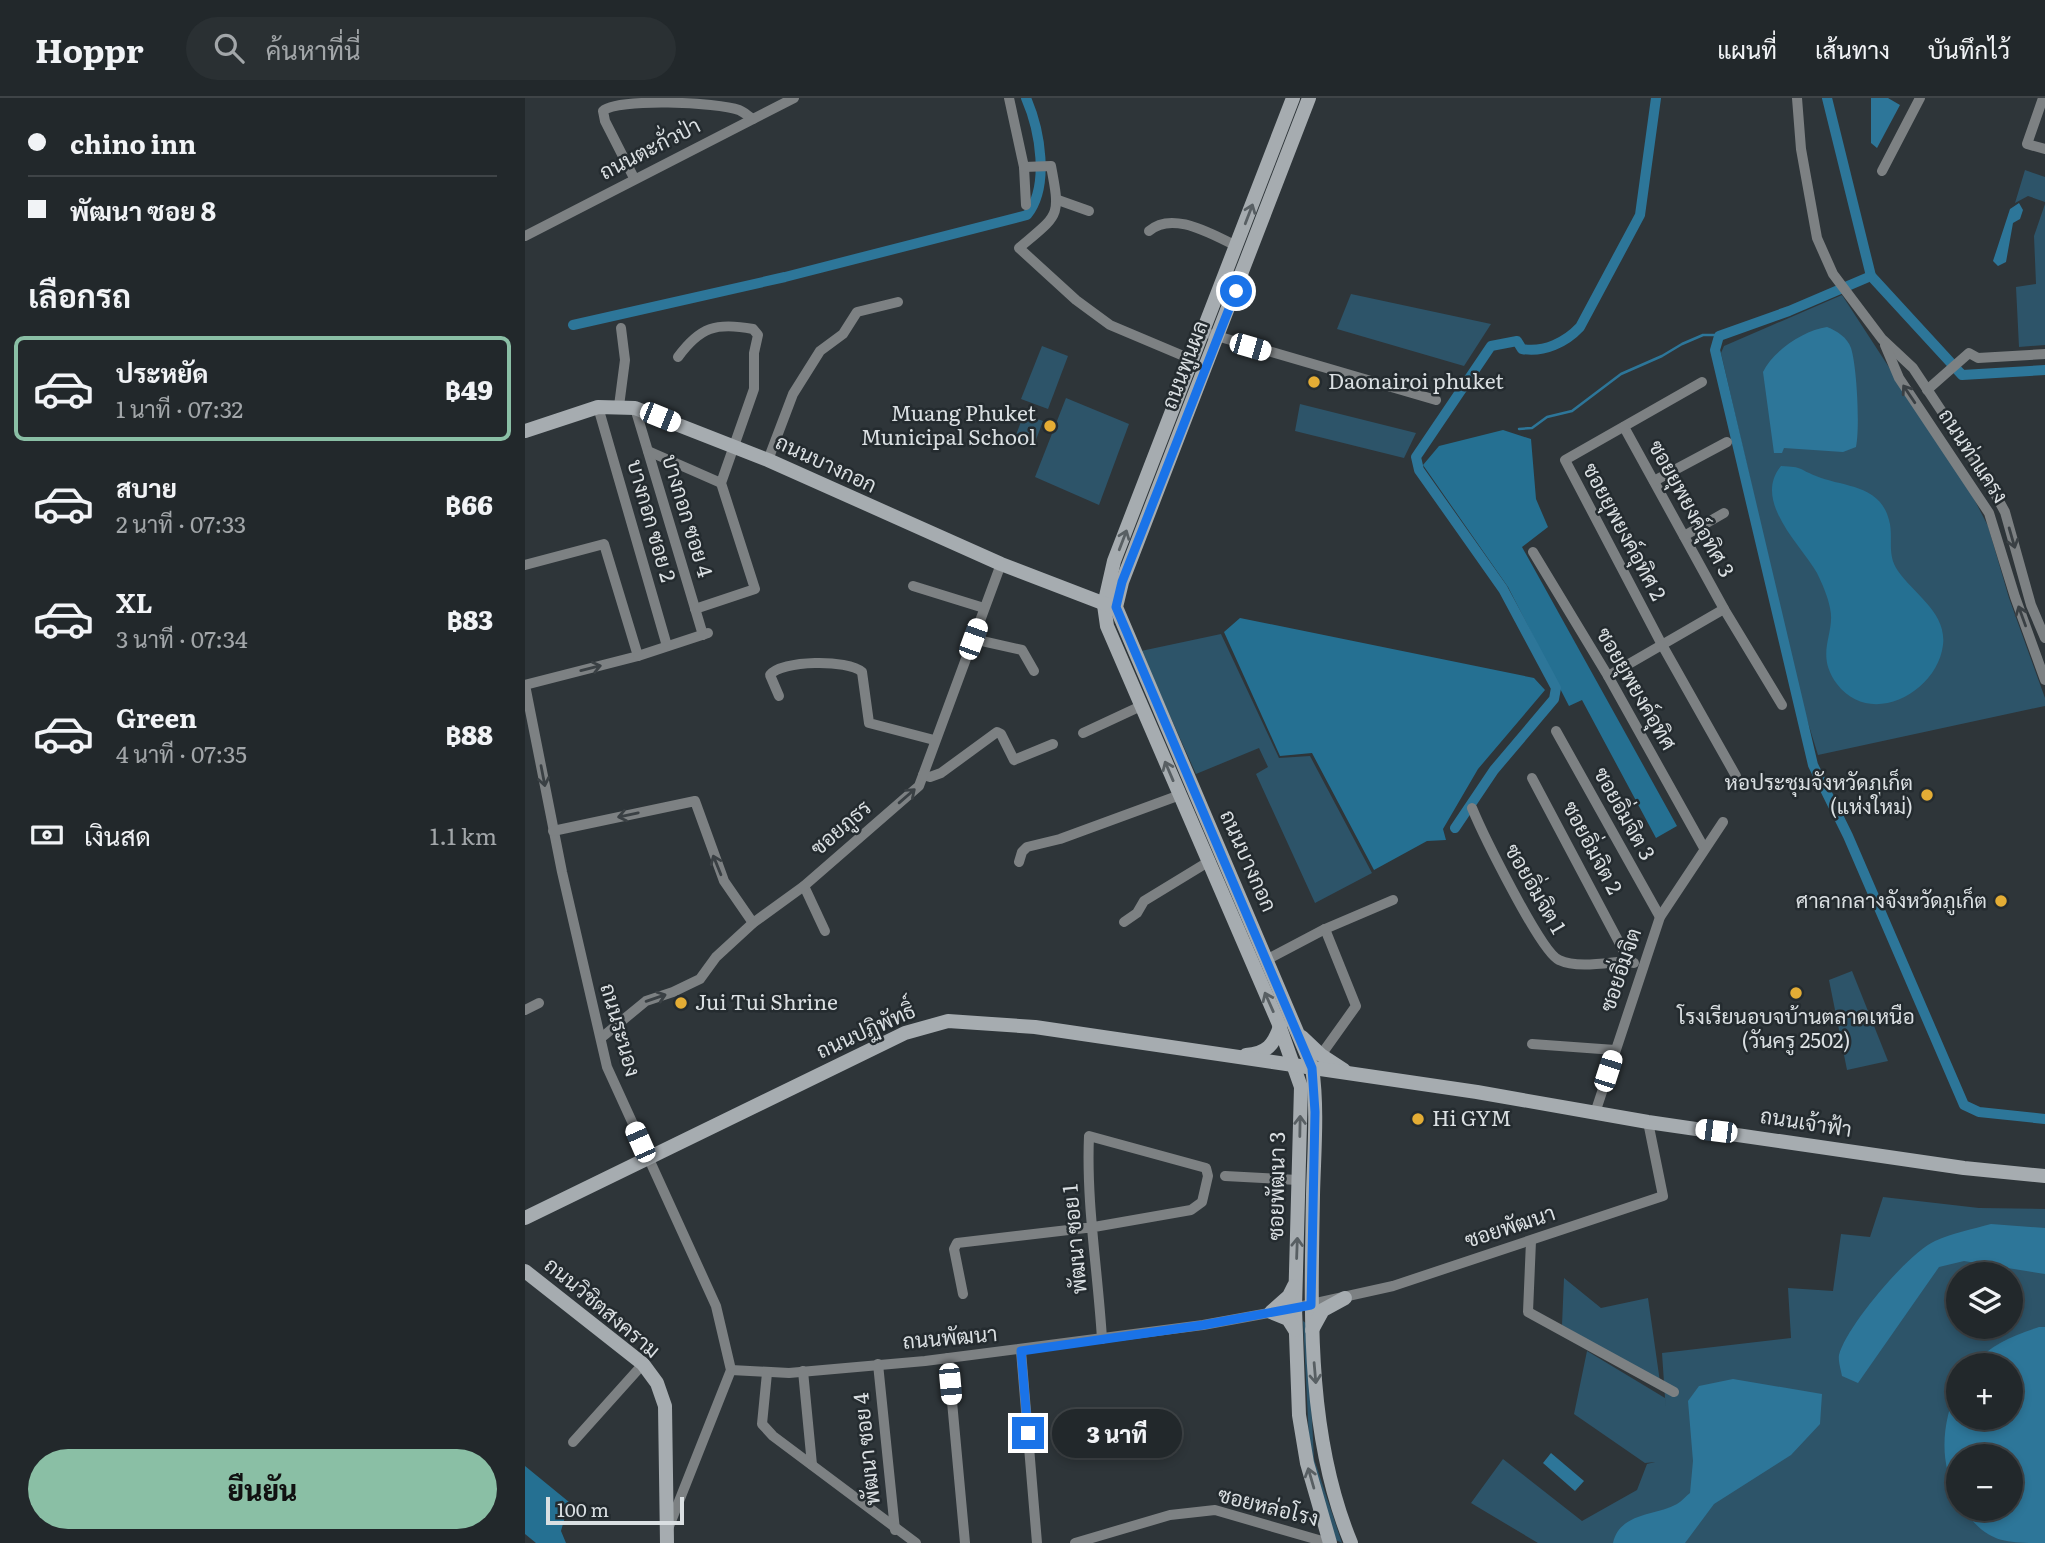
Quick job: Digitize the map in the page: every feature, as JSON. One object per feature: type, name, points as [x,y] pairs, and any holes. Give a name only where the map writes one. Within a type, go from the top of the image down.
[{"type":"main road","name":"ถนนพูนผล","points":[[1110,606],[1114,561],[1193,360],[1211,334],[1237,246],[1293,98]]},
{"type":"main road","name":"ถนนพูนผล","points":[[1110,606],[1122,582],[1211,334],[1309,98]]},
{"type":"main road","name":"ถนนบางกอก","points":[[525,431],[599,407],[635,408],[768,460],[1001,564],[1110,606],[1121,624],[1268,959],[1312,1068]]},
{"type":"main road","name":"ถนนบางกอก","points":[[1110,606],[1107,626],[1295,1065]]},
{"type":"main road","name":"ถนนปฏิพัทธิ์","points":[[525,1218],[905,1033],[948,1021],[1035,1027],[1312,1068]]},
{"type":"main road","points":[[1231,1057],[1260,1054],[1274,1044],[1280,1026]]},
{"type":"main road","points":[[1297,1030],[1321,1055],[1350,1074]]},
{"type":"main road","name":"ซอยพัฒนา 3","points":[[1295,1065],[1301,1087],[1295,1308],[1301,1427],[1307,1463],[1329,1543]]},
{"type":"main road","name":"ซอยพัฒนา 3","points":[[1312,1068],[1315,1112],[1311,1331],[1324,1457],[1351,1543]]},
{"type":"main road","name":"ถนนเจ้าฟ้า","points":[[1312,1068],[1648,1122],[1964,1168],[2045,1176]]},
{"type":"main road","name":"ถนนวิชิตสงคราม","points":[[525,1271],[643,1364],[657,1382],[665,1406],[667,1537]]},
{"type":"main road","points":[[1311,1281],[1321,1295],[1345,1298]]},
{"type":"main road","points":[[1296,1282],[1289,1296],[1271,1312],[1289,1320],[1296,1332]]},
{"type":"main road","points":[[1311,1331],[1323,1310],[1345,1298]]},
{"type":"street","name":"ถนนตะกั่วป่า","points":[[525,236],[795,98]]},
{"type":"street","points":[[1009,98],[1027,167],[1026,205]]},
{"type":"street","name":"ถนนท่าแครง","points":[[1797,98],[1801,149],[1817,238],[1833,275],[1882,339],[1913,369],[1988,481],[2005,512],[2031,605],[2045,638]]},
{"type":"street","points":[[2043,98],[2027,144],[2045,149]]},
{"type":"street","points":[[634,178],[605,121],[603,111],[609,104],[651,100],[733,108],[753,119]]},
{"type":"street","points":[[1882,171],[1916,100]]},
{"type":"street","points":[[1027,167],[1051,166],[1058,200],[1056,212],[1019,248],[1076,300],[1110,325],[1193,360]]},
{"type":"street","points":[[1058,200],[1089,211]]},
{"type":"street","points":[[1149,232],[1157,224],[1170,222],[1193,227],[1237,246]]},
{"type":"street","points":[[768,460],[793,394],[820,351],[843,334],[857,312],[898,302]]},
{"type":"street","points":[[678,357],[692,338],[704,329],[744,327],[753,329],[758,335],[754,353],[754,389],[736,447],[721,483],[755,589],[695,609]]},
{"type":"street","points":[[619,406],[625,360],[621,328]]},
{"type":"street","points":[[1211,334],[1436,400]]},
{"type":"street","name":"ถนนท่าแครง","points":[[1882,339],[1899,378],[1989,513],[2041,655],[2045,680]]},
{"type":"street","points":[[1927,390],[1969,353],[1978,358],[2045,354]]},
{"type":"street","points":[[1624,427],[1702,383]]},
{"type":"street","name":"บางกอก ซอย 2","points":[[599,407],[667,646]]},
{"type":"street","name":"บางกอก ซอย 4","points":[[635,408],[695,609],[705,634],[667,646]]},
{"type":"street","name":"ซอยยุพยงค์อุทิศ 3","points":[[1624,427],[1724,609],[1782,705]]},
{"type":"street","name":"ซอยยุพยงค์อุทิศ 2","points":[[1624,427],[1566,460],[1661,643]]},
{"type":"street","points":[[1654,481],[1727,442]]},
{"type":"street","points":[[648,451],[721,483]]},
{"type":"street","points":[[1684,536],[1724,513]]},
{"type":"street","points":[[525,565],[604,544],[638,656]]},
{"type":"street","name":"ซอยยุพยงค์อุทิศ","points":[[1533,552],[1608,676],[1704,848]]},
{"type":"street","name":"ซอยภูธร","points":[[601,1038],[646,1001],[700,979],[716,957],[753,923],[804,886],[919,786],[1001,564]]},
{"type":"street","points":[[912,586],[984,608]]},
{"type":"street","points":[[1608,676],[1724,609]]},
{"type":"street","points":[[973,639],[1022,650],[1034,671]]},
{"type":"street","points":[[1661,643],[1736,776]]},
{"type":"street","points":[[525,685],[667,646]]},
{"type":"street","points":[[779,696],[771,683],[770,675],[784,666],[841,663],[862,672],[869,723],[934,740]]},
{"type":"street","name":"ถนนระนอง","points":[[525,685],[553,831],[607,1067],[716,1306],[731,1370]]},
{"type":"street","points":[[1083,733],[1141,706]]},
{"type":"street","name":"ซอยอิ่มจิต 3","points":[[1556,731],[1660,917]]},
{"type":"street","points":[[923,775],[930,777],[941,774],[996,732],[1001,734],[1014,760],[1053,744]]},
{"type":"street","name":"ซอยอิ่มจิต 2","points":[[1532,778],[1580,864],[1629,961]]},
{"type":"street","points":[[1020,862],[1022,852],[1027,847],[1060,839],[1179,795]]},
{"type":"street","points":[[553,831],[695,801],[723,881],[753,923]]},
{"type":"street","name":"ซอยอิ่มจิต 1","points":[[1472,808],[1490,849],[1551,955],[1571,963],[1629,961]]},
{"type":"street","name":"ซอยอิ่มจิต","points":[[1595,1113],[1660,917],[1723,822]]},
{"type":"street","points":[[1124,922],[1137,913],[1144,901],[1209,862]]},
{"type":"street","points":[[804,886],[825,931]]},
{"type":"street","points":[[1268,959],[1325,929],[1393,900]]},
{"type":"street","points":[[1321,1055],[1356,1006],[1325,929]]},
{"type":"street","points":[[1629,961],[1642,968]]},
{"type":"street","points":[[525,1010],[540,1003]]},
{"type":"street","points":[[1532,1044],[1615,1050]]},
{"type":"street","name":"ซอยพัฒนา","points":[[1295,1308],[1394,1286],[1663,1196],[1648,1122]]},
{"type":"street","name":"พัฒนา ซอย 1","points":[[1094,1227],[1191,1210],[1202,1202],[1208,1176],[1206,1168],[1089,1136],[1094,1227],[1103,1339]]},
{"type":"street","points":[[1225,1176],[1299,1180]]},
{"type":"street","points":[[963,1294],[954,1249],[957,1243],[1094,1227]]},
{"type":"street","points":[[1531,1241],[1528,1312],[1674,1392]]},
{"type":"street","name":"ถนนพัฒนา","points":[[731,1370],[767,1373],[803,1371],[1021,1351],[1295,1308]]},
{"type":"street","points":[[1021,1351],[1037,1543]]},
{"type":"street","points":[[948,1358],[965,1543]]},
{"type":"street","points":[[573,1442],[643,1364]]},
{"type":"street","name":"พัฒนา ซอย 4","points":[[878,1364],[895,1530]]},
{"type":"street","points":[[667,1537],[731,1370]]},
{"type":"street","points":[[803,1371],[812,1465]]},
{"type":"street","points":[[767,1373],[762,1424],[895,1530],[916,1543]]},
{"type":"street","points":[[666,1485],[673,1491],[686,1485]]},
{"type":"street","name":"ซอยหล่อโรง","points":[[1075,1543],[1170,1514],[1205,1510],[1241,1517],[1265,1527],[1304,1534],[1329,1543]]},
{"type":"shaded area","points":[[1871,98],[1888,98],[1900,105],[1877,148],[1871,143]]},
{"type":"shaded area","points":[[2025,170],[2045,177],[2045,202],[2028,196],[2015,203]]},
{"type":"shaded area","points":[[2019,203],[2023,210],[2020,219],[2013,223],[2006,262],[1998,266],[1993,261],[2010,209]]},
{"type":"shaded area","points":[[2045,204],[2045,345],[2019,347],[2016,287],[2036,284],[2034,236]]},
{"type":"shaded area","points":[[1351,294],[1491,324],[1464,366],[1337,329]]},
{"type":"shaded area","points":[[1842,295],[1972,495],[1988,526],[2009,598],[2045,698],[2045,706],[1818,755],[1801,700],[1721,353],[1724,346]]},
{"type":"shaded area","points":[[1827,327],[1841,335],[1851,348],[1857,398],[1856,447],[1843,452],[1784,448],[1782,453],[1774,453],[1763,372],[1774,357],[1790,343],[1809,332]]},
{"type":"shaded area","points":[[1042,346],[1068,356],[1048,409],[1021,399]]},
{"type":"shaded area","points":[[1066,398],[1129,424],[1099,505],[1035,477]]},
{"type":"shaded area","points":[[1300,404],[1416,433],[1404,458],[1295,431]]},
{"type":"shaded area","points":[[1024,414],[1043,421],[1033,448],[1014,440]]},
{"type":"shaded area","points":[[1503,430],[1531,439],[1536,499],[1548,527],[1522,547],[1677,826],[1656,838],[1582,700],[1569,706],[1508,587],[1423,465],[1439,446]]},
{"type":"shaded area","points":[[1781,466],[1797,468],[1869,493],[1884,508],[1889,520],[1894,565],[1935,614],[1943,634],[1938,662],[1929,678],[1900,699],[1883,704],[1867,703],[1851,697],[1830,673],[1826,653],[1831,617],[1826,595],[1817,573],[1775,508],[1772,494],[1774,479]]},
{"type":"shaded area","points":[[1240,618],[1534,678],[1545,690],[1478,769],[1443,829],[1446,840],[1427,841],[1374,870],[1312,753],[1280,756],[1224,632]]},
{"type":"shaded area","points":[[1221,634],[1279,758],[1310,756],[1372,873],[1315,903],[1256,774],[1268,767],[1259,748],[1196,774],[1141,651]]},
{"type":"shaded area","points":[[1852,971],[1888,1061],[1847,1070],[1829,980]]},
{"type":"shaded area","points":[[1883,1197],[1979,1208],[2045,1209],[2045,1543],[1538,1543],[1471,1503],[1503,1459],[1582,1521],[1637,1490],[1647,1464],[1655,1462],[1645,1463],[1574,1414],[1587,1351],[1665,1398],[1666,1412],[1662,1353],[1791,1338],[1788,1288],[1833,1291],[1841,1234],[1870,1237]]},
{"type":"shaded area","points":[[1991,1224],[2045,1228],[2045,1274],[2023,1270],[2023,1262],[1946,1262],[1946,1265],[1939,1267],[1858,1383],[1842,1376],[1839,1355],[1844,1343],[1879,1292],[1923,1248],[1955,1233]]},
{"type":"shaded area","points":[[1564,1278],[1601,1308],[1648,1298],[1660,1382],[1562,1325]]},
{"type":"shaded area","points":[[1303,1321],[1307,1324],[1314,1459],[1342,1543],[1336,1540],[1310,1458]]},
{"type":"shaded area","points":[[2045,1327],[2045,1543],[1998,1539],[1973,1521],[2023,1521],[2023,1444],[1946,1444],[1946,1463],[1945,1456],[1946,1428],[2023,1430],[2023,1353],[1985,1353],[2008,1339],[2023,1339],[2023,1332]]},
{"type":"shaded area","points":[[1733,1379],[1822,1394],[1820,1424],[1791,1455],[1714,1504],[1685,1543],[1613,1543],[1617,1533],[1631,1520],[1669,1508],[1690,1493],[1693,1461],[1688,1401],[1699,1386]]},
{"type":"shaded area","points":[[1551,1453],[1584,1481],[1575,1491],[1543,1463]]},
{"type":"shaded area","points":[[525,1466],[569,1502],[561,1531],[566,1543],[536,1543],[525,1534]]},
{"type":"waterway","points":[[573,325],[785,277],[1027,215],[1039,189],[1040,158],[1039,141],[1026,98]]},
{"type":"waterway","points":[[1455,828],[1494,770],[1554,699],[1556,688],[1503,589],[1419,470],[1416,457],[1491,346],[1517,341],[1522,349],[1546,348],[1561,342],[1580,327],[1640,215],[1656,98]]},
{"type":"waterway","points":[[1827,98],[1871,276],[1962,375],[2045,370]]},
{"type":"waterway","points":[[1871,276],[1789,311],[1719,336],[1715,350],[1813,765],[1848,836],[1964,1105],[1979,1112],[2045,1119]]},
{"type":"waterway","points":[[1519,429],[1532,428],[1547,417],[1572,411],[1621,374],[1682,344],[1703,335],[1721,335]]},
{"type":"place","name":"Daonairoi phuket","points":[[1314,382]]},
{"type":"place","name":"Muang Phuket Municipal School","points":[[1050,426]]},
{"type":"place","name":"หอประชุมจังหวัดภูเก็ต (แห่งใหม่)","points":[[1927,795]]},
{"type":"place","name":"ศาลากลางจังหวัดภูเก็ต","points":[[2001,901]]},
{"type":"place","name":"โรงเรียนอบจบ้านตลาดเหนือ (วันครู 2502)","points":[[1796,993]]},
{"type":"place","name":"Jui Tui Shrine","points":[[681,1003]]},
{"type":"place","name":"Hi GYM","points":[[1418,1119]]},
{"type":"route","points":[[1028,1433],[1021,1351],[1203,1325],[1311,1305],[1315,1112],[1312,1068],[1268,959],[1121,624],[1116,607],[1122,582],[1236,291]]}]
